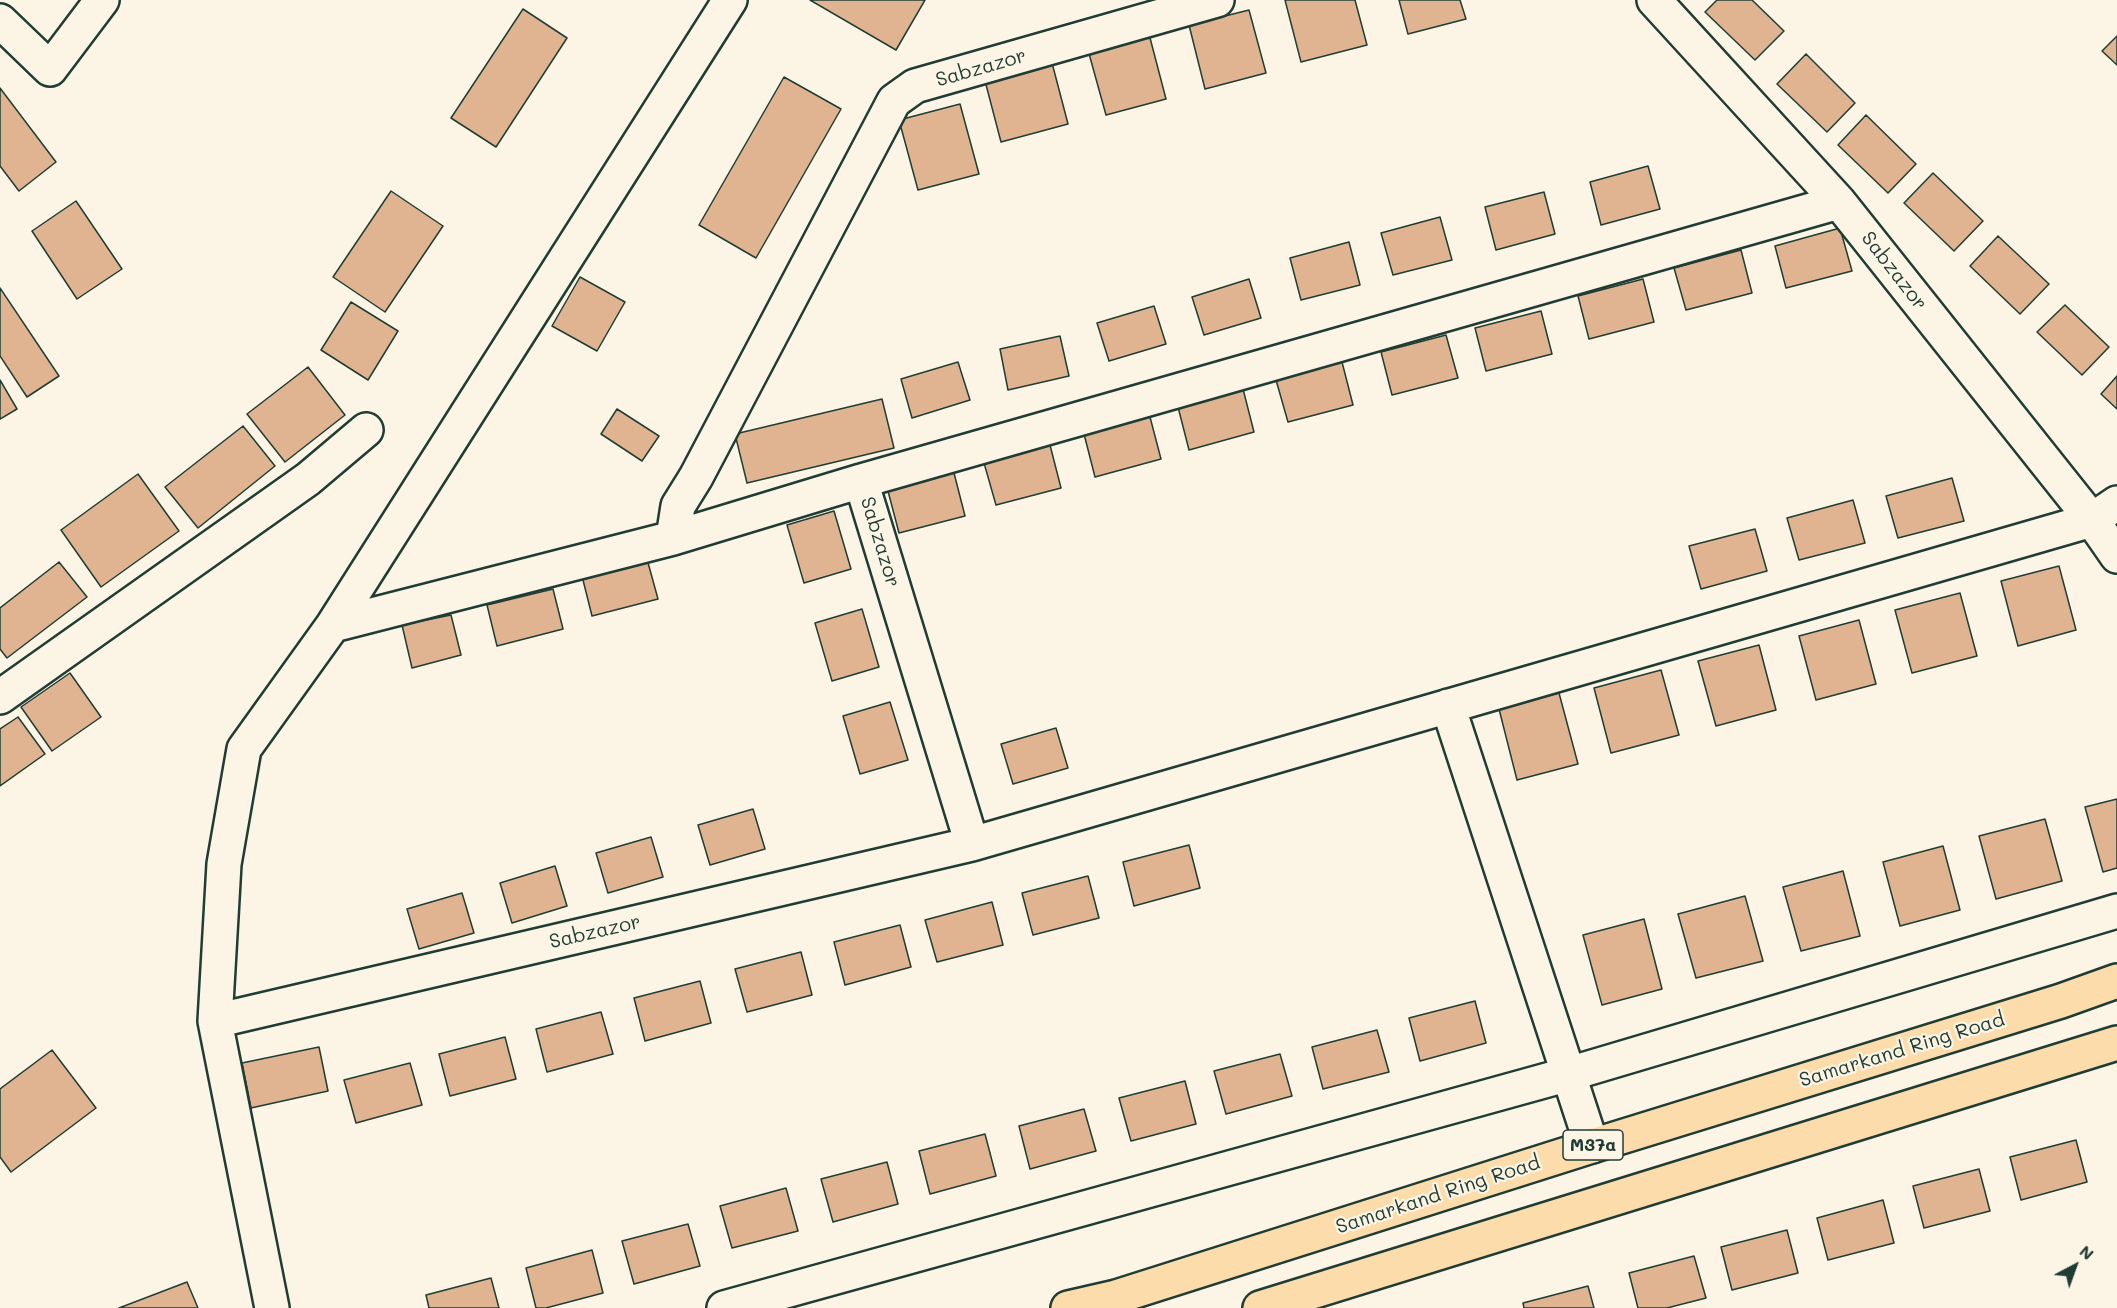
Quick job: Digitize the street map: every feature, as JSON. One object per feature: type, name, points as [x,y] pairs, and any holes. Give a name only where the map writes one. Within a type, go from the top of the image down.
[{"type":"highway","name":"Samarkand Ring Road","points":[[1068,1308],[1116,1297],[2117,981]]},
{"type":"highway","points":[[1260,1308],[2117,1043]]},
{"type":"street","points":[[0,21],[50,69],[102,0]]},
{"type":"street","points":[[272,1308],[215,1021],[225,864],[244,749],[333,625],[730,0]]},
{"type":"street","name":"Sabzazor","points":[[215,1021],[972,844],[861,481],[673,537],[678,506],[702,466],[894,101],[915,86],[1217,0]]},
{"type":"street","name":"Sabzazor","points":[[1654,0],[1839,202],[2104,512],[2117,556]]},
{"type":"street","points":[[861,481],[1839,202]]},
{"type":"street","points":[[0,697],[308,479],[366,430]]},
{"type":"street","points":[[972,844],[2104,512]]},
{"type":"street","points":[[333,625],[673,537]]},
{"type":"street","points":[[1448,706],[1592,1146]]},
{"type":"street","points":[[724,1308],[1569,1074],[2117,911]]},
{"type":"building","points":[[810,0],[925,0],[896,50]]},
{"type":"building","points":[[1285,0],[1355,0],[1367,45],[1301,62]]},
{"type":"building","points":[[1399,0],[1460,0],[1466,19],[1408,34]]},
{"type":"building","points":[[1717,0],[1752,0],[1784,31],[1755,60],[1705,12]]},
{"type":"building","points":[[523,9],[567,38],[496,147],[451,118]]},
{"type":"building","points":[[1249,10],[1266,73],[1205,89],[1189,25]]},
{"type":"building","points":[[1149,34],[1166,99],[1106,115],[1088,50]]},
{"type":"building","points":[[2117,36],[2117,65],[2102,51]]},
{"type":"building","points":[[1806,54],[1855,103],[1827,132],[1777,84]]},
{"type":"building","points":[[1051,59],[1068,124],[1001,142],[984,77]]},
{"type":"building","points":[[784,77],[841,109],[756,258],[699,225]]},
{"type":"building","points":[[0,88],[56,162],[19,191],[0,166]]},
{"type":"building","points":[[960,104],[979,174],[918,190],[899,120]]},
{"type":"building","points":[[1866,115],[1916,164],[1888,193],[1838,145]]},
{"type":"building","points":[[1648,166],[1660,209],[1601,225],[1590,182]]},
{"type":"building","points":[[1933,173],[1983,221],[1954,251],[1904,203]]},
{"type":"building","points":[[391,191],[443,226],[385,312],[333,277]]},
{"type":"building","points":[[1544,192],[1555,234],[1496,250],[1485,207]]},
{"type":"building","points":[[76,201],[122,269],[77,299],[32,231]]},
{"type":"building","points":[[1440,217],[1452,260],[1393,275],[1381,233]]},
{"type":"building","points":[[1840,228],[1852,271],[1786,288],[1775,246]]},
{"type":"building","points":[[1998,236],[2049,284],[2020,314],[1970,266]]},
{"type":"building","points":[[1349,242],[1360,285],[1301,300],[1290,258]]},
{"type":"building","points":[[1741,250],[1752,293],[1686,310],[1674,268]]},
{"type":"building","points":[[580,277],[625,302],[597,351],[552,326]]},
{"type":"building","points":[[1249,279],[1261,318],[1204,335],[1192,297]]},
{"type":"building","points":[[1643,279],[1654,322],[1589,339],[1578,296]]},
{"type":"building","points":[[0,288],[59,376],[27,397],[0,356]]},
{"type":"building","points":[[351,302],[398,331],[368,380],[321,350]]},
{"type":"building","points":[[2065,305],[2109,347],[2082,375],[2037,332]]},
{"type":"building","points":[[1154,306],[1166,344],[1109,361],[1097,323]]},
{"type":"building","points":[[1541,311],[1552,354],[1486,371],[1475,328]]},
{"type":"building","points":[[1446,335],[1458,378],[1392,395],[1381,352]]},
{"type":"building","points":[[1060,336],[1069,376],[1008,390],[1000,349]]},
{"type":"building","points":[[958,362],[970,400],[912,418],[901,379]]},
{"type":"building","points":[[1342,362],[1353,405],[1288,422],[1276,380]]},
{"type":"building","points":[[308,367],[345,415],[285,462],[247,414]]},
{"type":"building","points":[[2117,376],[2117,409],[2101,394]]},
{"type":"building","points":[[0,380],[17,409],[0,419]]},
{"type":"building","points":[[1243,389],[1254,432],[1189,450],[1178,407]]},
{"type":"building","points":[[882,399],[894,448],[747,483],[735,434]]},
{"type":"building","points":[[617,409],[659,436],[642,461],[601,434]]},
{"type":"building","points":[[1150,417],[1161,459],[1095,477],[1084,434]]},
{"type":"building","points":[[243,426],[275,466],[198,528],[165,487]]},
{"type":"building","points":[[1050,445],[1061,488],[996,505],[984,463]]},
{"type":"building","points":[[954,473],[965,516],[899,533],[888,491]]},
{"type":"building","points":[[138,474],[179,531],[101,587],[61,530]]},
{"type":"building","points":[[1952,478],[1964,521],[1898,538],[1886,496]]},
{"type":"building","points":[[1853,500],[1865,543],[1799,560],[1787,518]]},
{"type":"building","points":[[834,511],[851,569],[804,583],[787,525]]},
{"type":"building","points":[[1755,529],[1767,571],[1701,589],[1689,546]]},
{"type":"building","points":[[647,559],[658,599],[592,616],[582,576]]},
{"type":"building","points":[[59,562],[87,597],[7,658],[0,649],[0,608]]},
{"type":"building","points":[[2059,566],[2076,630],[2018,646],[2001,581]]},
{"type":"building","points":[[553,589],[563,629],[497,646],[487,605]]},
{"type":"building","points":[[1960,593],[1977,656],[1912,673],[1895,610]]},
{"type":"building","points":[[862,609],[879,667],[832,681],[815,623]]},
{"type":"building","points":[[451,615],[461,655],[412,668],[402,625]]},
{"type":"building","points":[[1859,620],[1876,684],[1816,700],[1799,636]]},
{"type":"building","points":[[1759,645],[1776,710],[1716,726],[1698,661]]},
{"type":"building","points":[[1661,670],[1679,735],[1611,753],[1594,688]]},
{"type":"building","points":[[70,673],[101,717],[52,751],[21,707]]},
{"type":"building","points":[[1559,693],[1578,764],[1517,780],[1499,709]]},
{"type":"building","points":[[890,702],[908,760],[860,774],[843,716]]},
{"type":"building","points":[[18,717],[45,754],[0,786],[0,729]]},
{"type":"building","points":[[1056,728],[1068,768],[1013,784],[1001,744]]},
{"type":"building","points":[[2117,799],[2117,868],[2103,872],[2085,807]]},
{"type":"building","points":[[753,809],[765,849],[710,865],[698,825]]},
{"type":"building","points":[[2045,819],[2062,881],[1996,899],[1979,836]]},
{"type":"building","points":[[651,837],[663,877],[608,893],[596,853]]},
{"type":"building","points":[[1189,845],[1200,888],[1134,906],[1123,862]]},
{"type":"building","points":[[1943,846],[1960,910],[1900,926],[1883,862]]},
{"type":"building","points":[[555,866],[567,906],[512,923],[500,883]]},
{"type":"building","points":[[1843,871],[1860,936],[1801,951],[1783,887]]},
{"type":"building","points":[[1088,876],[1099,918],[1033,935],[1022,893]]},
{"type":"building","points":[[462,893],[474,933],[419,949],[407,909]]},
{"type":"building","points":[[1745,896],[1763,961],[1696,978],[1678,914]]},
{"type":"building","points":[[992,902],[1003,945],[937,962],[925,920]]},
{"type":"building","points":[[1644,919],[1662,989],[1602,1005],[1583,935]]},
{"type":"building","points":[[900,925],[911,967],[845,985],[834,942]]},
{"type":"building","points":[[801,952],[812,995],[747,1012],[735,969]]},
{"type":"building","points":[[700,981],[711,1023],[645,1041],[634,998]]},
{"type":"building","points":[[1475,1001],[1486,1043],[1420,1061],[1409,1018]]},
{"type":"building","points":[[601,1012],[613,1054],[547,1072],[536,1029]]},
{"type":"building","points":[[1377,1030],[1389,1072],[1323,1089],[1312,1047]]},
{"type":"building","points":[[505,1037],[516,1079],[450,1096],[439,1054]]},
{"type":"building","points":[[319,1047],[328,1091],[251,1108],[242,1063]]},
{"type":"building","points":[[52,1050],[96,1108],[11,1172],[0,1157],[0,1089]]},
{"type":"building","points":[[1280,1054],[1292,1096],[1226,1114],[1214,1071]]},
{"type":"building","points":[[410,1063],[422,1105],[356,1123],[344,1080]]},
{"type":"building","points":[[1185,1081],[1196,1124],[1131,1141],[1119,1098]]},
{"type":"building","points":[[1084,1109],[1096,1151],[1030,1169],[1019,1126]]},
{"type":"building","points":[[985,1134],[996,1176],[930,1194],[919,1151]]},
{"type":"building","points":[[2076,1140],[2087,1182],[2021,1200],[2010,1157]]},
{"type":"building","points":[[887,1162],[898,1204],[833,1222],[821,1179]]},
{"type":"building","points":[[1979,1169],[1990,1211],[1924,1228],[1913,1186]]},
{"type":"building","points":[[786,1188],[798,1231],[732,1248],[720,1206]]},
{"type":"building","points":[[1883,1200],[1894,1243],[1828,1260],[1817,1218]]},
{"type":"building","points":[[688,1224],[700,1266],[634,1284],[622,1241]]},
{"type":"building","points":[[1787,1230],[1798,1273],[1732,1290],[1721,1247]]},
{"type":"building","points":[[592,1250],[603,1293],[546,1308],[536,1308],[526,1268]]},
{"type":"building","points":[[1694,1256],[1706,1298],[1667,1308],[1638,1308],[1629,1273]]},
{"type":"building","points":[[491,1278],[499,1308],[429,1308],[426,1295]]},
{"type":"building","points":[[187,1282],[198,1308],[119,1308]]},
{"type":"building","points":[[1588,1286],[1594,1308],[1524,1308],[1523,1303]]}]
